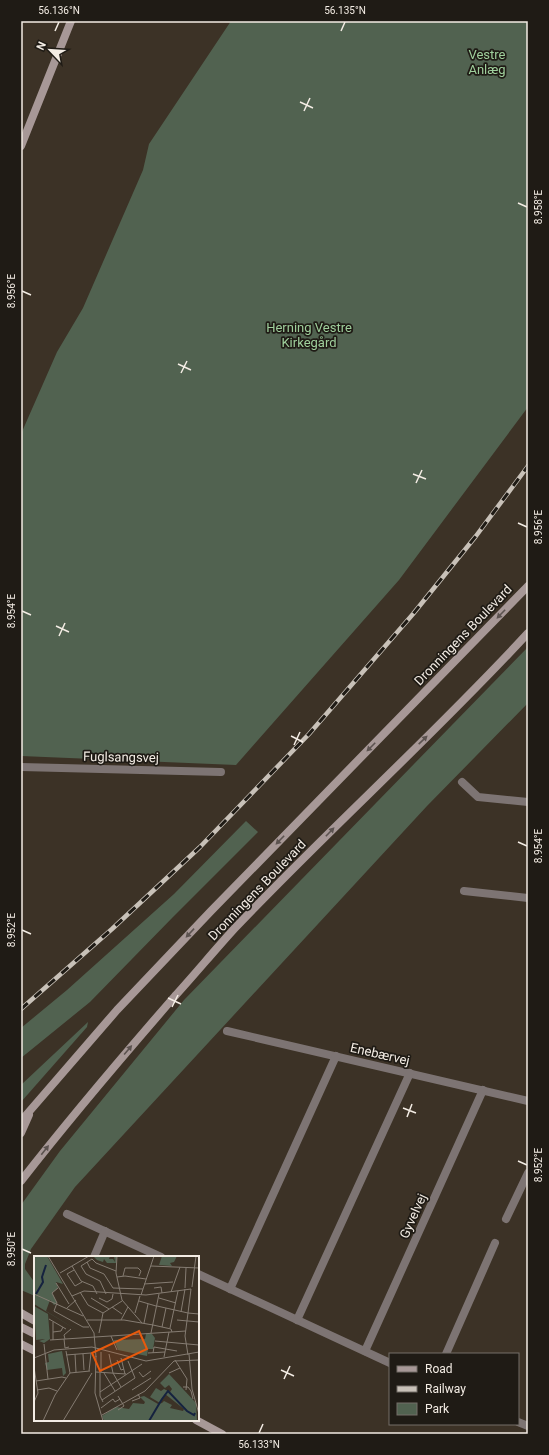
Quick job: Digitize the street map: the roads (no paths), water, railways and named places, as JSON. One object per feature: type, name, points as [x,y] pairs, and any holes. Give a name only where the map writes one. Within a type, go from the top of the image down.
[{"type":"main road","points":[[21,146],[71,21]]},
{"type":"main road","name":"Dronningens Boulevard","points":[[21,1121],[116,1010],[528,586]]},
{"type":"main road","name":"Dronningens Boulevard","points":[[21,1181],[60,1131],[137,1039],[234,930],[350,811],[487,678],[528,633]]},
{"type":"main road","points":[[21,1133],[33,1106]]},
{"type":"main road","points":[[21,1313],[34,1320]]},
{"type":"main road","points":[[21,1327],[34,1334]]},
{"type":"main road","points":[[21,1344],[34,1350]]},
{"type":"main road","points":[[198,1421],[222,1434]]},
{"type":"street","name":"Fuglsangsvej","points":[[21,767],[221,772]]},
{"type":"street","points":[[462,782],[478,797],[528,802]]},
{"type":"street","points":[[464,891],[528,898]]},
{"type":"street","name":"Enebærvej","points":[[227,1031],[528,1101]]},
{"type":"street","points":[[230,1288],[336,1056]]},
{"type":"street","points":[[297,1320],[410,1073]]},
{"type":"street","name":"Gyvelvej","points":[[365,1351],[484,1090]]},
{"type":"street","points":[[506,1219],[528,1173]]},
{"type":"street","points":[[67,1214],[159,1256]]},
{"type":"street","points":[[94,1256],[105,1231]]},
{"type":"street","points":[[446,1353],[495,1243]]},
{"type":"street","points":[[199,1274],[389,1363]]},
{"type":"railway","points":[[21,1009],[112,929],[200,847],[309,734],[413,614],[476,536],[528,466]]},
{"type":"park label","name":"Vestre Anlæg","points":[[487,62]]},
{"type":"park label","name":"Herning Vestre Kirkegård","points":[[309,334]]}]
